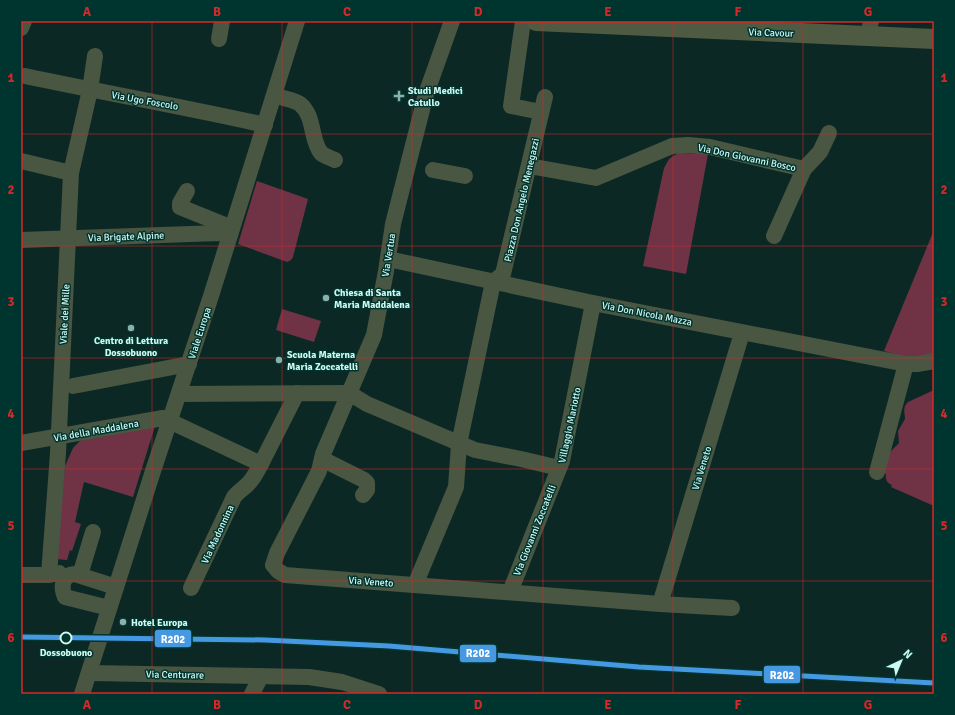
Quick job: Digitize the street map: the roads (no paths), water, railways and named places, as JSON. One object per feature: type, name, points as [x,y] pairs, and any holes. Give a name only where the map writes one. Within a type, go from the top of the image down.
[{"type":"main road","name":"Via Cavour","points":[[536,21],[870,28],[934,39]]},
{"type":"street","points":[[21,28],[24,21]]},
{"type":"street","points":[[219,39],[222,21]]},
{"type":"street","name":"Viale Europa","points":[[82,694],[189,364],[297,21]]},
{"type":"street","name":"Via Vertua","points":[[349,393],[374,335],[393,224],[426,94],[452,21]]},
{"type":"street","name":"Piazza Don Angelo Menegazzi","points":[[492,282],[503,274],[543,105],[511,106],[523,21]]},
{"type":"street","name":"Viale dei Mille","points":[[49,575],[58,437],[67,390],[67,239],[71,173],[90,90],[95,56]]},
{"type":"street","name":"Via Ugo Foscolo","points":[[25,76],[264,124]]},
{"type":"street","points":[[280,97],[299,103],[306,109],[313,138],[322,154],[335,160]]},
{"type":"street","name":"Via Don Giovanni Bosco","points":[[774,236],[804,169],[820,152],[829,133]]},
{"type":"street","name":"Via Don Giovanni Bosco","points":[[529,166],[596,178],[672,146],[688,145],[710,147],[804,169]]},
{"type":"street","points":[[21,161],[71,173]]},
{"type":"street","points":[[432,170],[465,176]]},
{"type":"street","points":[[187,192],[180,203],[180,207],[231,232]]},
{"type":"street","name":"Via Brigate Alpine","points":[[21,240],[231,232]]},
{"type":"street","name":"Via Don Nicola Mazza","points":[[388,259],[593,303],[906,364],[934,361]]},
{"type":"street","points":[[415,585],[456,487],[459,444],[492,282]]},
{"type":"street","name":"Villaggio Mariotto","points":[[349,393],[367,404],[475,450],[559,468],[562,461],[593,303]]},
{"type":"street","name":"Via Veneto","points":[[660,604],[742,333]]},
{"type":"street","points":[[67,390],[189,364]]},
{"type":"street","points":[[877,472],[906,364]]},
{"type":"street","name":"Via Madonnina","points":[[191,588],[234,497],[237,492],[242,490],[253,479],[297,393]]},
{"type":"street","points":[[179,394],[349,393]]},
{"type":"street","name":"Via Veneto","points":[[349,393],[322,459],[319,471],[274,560],[273,565],[278,571],[285,575],[660,604],[732,608]]},
{"type":"street","name":"Via della Maddalena","points":[[21,443],[163,418],[170,421]]},
{"type":"street","points":[[170,421],[261,464]]},
{"type":"street","points":[[322,459],[364,480],[367,483],[367,490],[363,495]]},
{"type":"street","name":"Via Giovanni Zoccatelli","points":[[510,592],[559,468]]},
{"type":"street","points":[[77,575],[93,532]]},
{"type":"street","points":[[21,575],[49,575],[61,573],[77,575],[116,587]]},
{"type":"street","points":[[77,575],[68,575],[63,582],[63,592],[65,598],[109,608]]},
{"type":"street","name":"Via Centurare","points":[[89,673],[309,677],[342,682],[371,693]]},
{"type":"street","points":[[252,694],[261,676]]},
{"type":"place","name":"Studi Medici Catullo","points":[[399,96]]},
{"type":"place","name":"Chiesa di Santa Maria Maddalena","points":[[326,298]]},
{"type":"place","name":"Centro di Lettura Dossobuono","points":[[131,328]]},
{"type":"place","name":"Scuola Materna Maria Zoccatelli","points":[[279,360]]},
{"type":"place","name":"Hotel Europa","points":[[123,622]]},
{"type":"place","name":"Dossobuono","points":[[66,638]]}]
